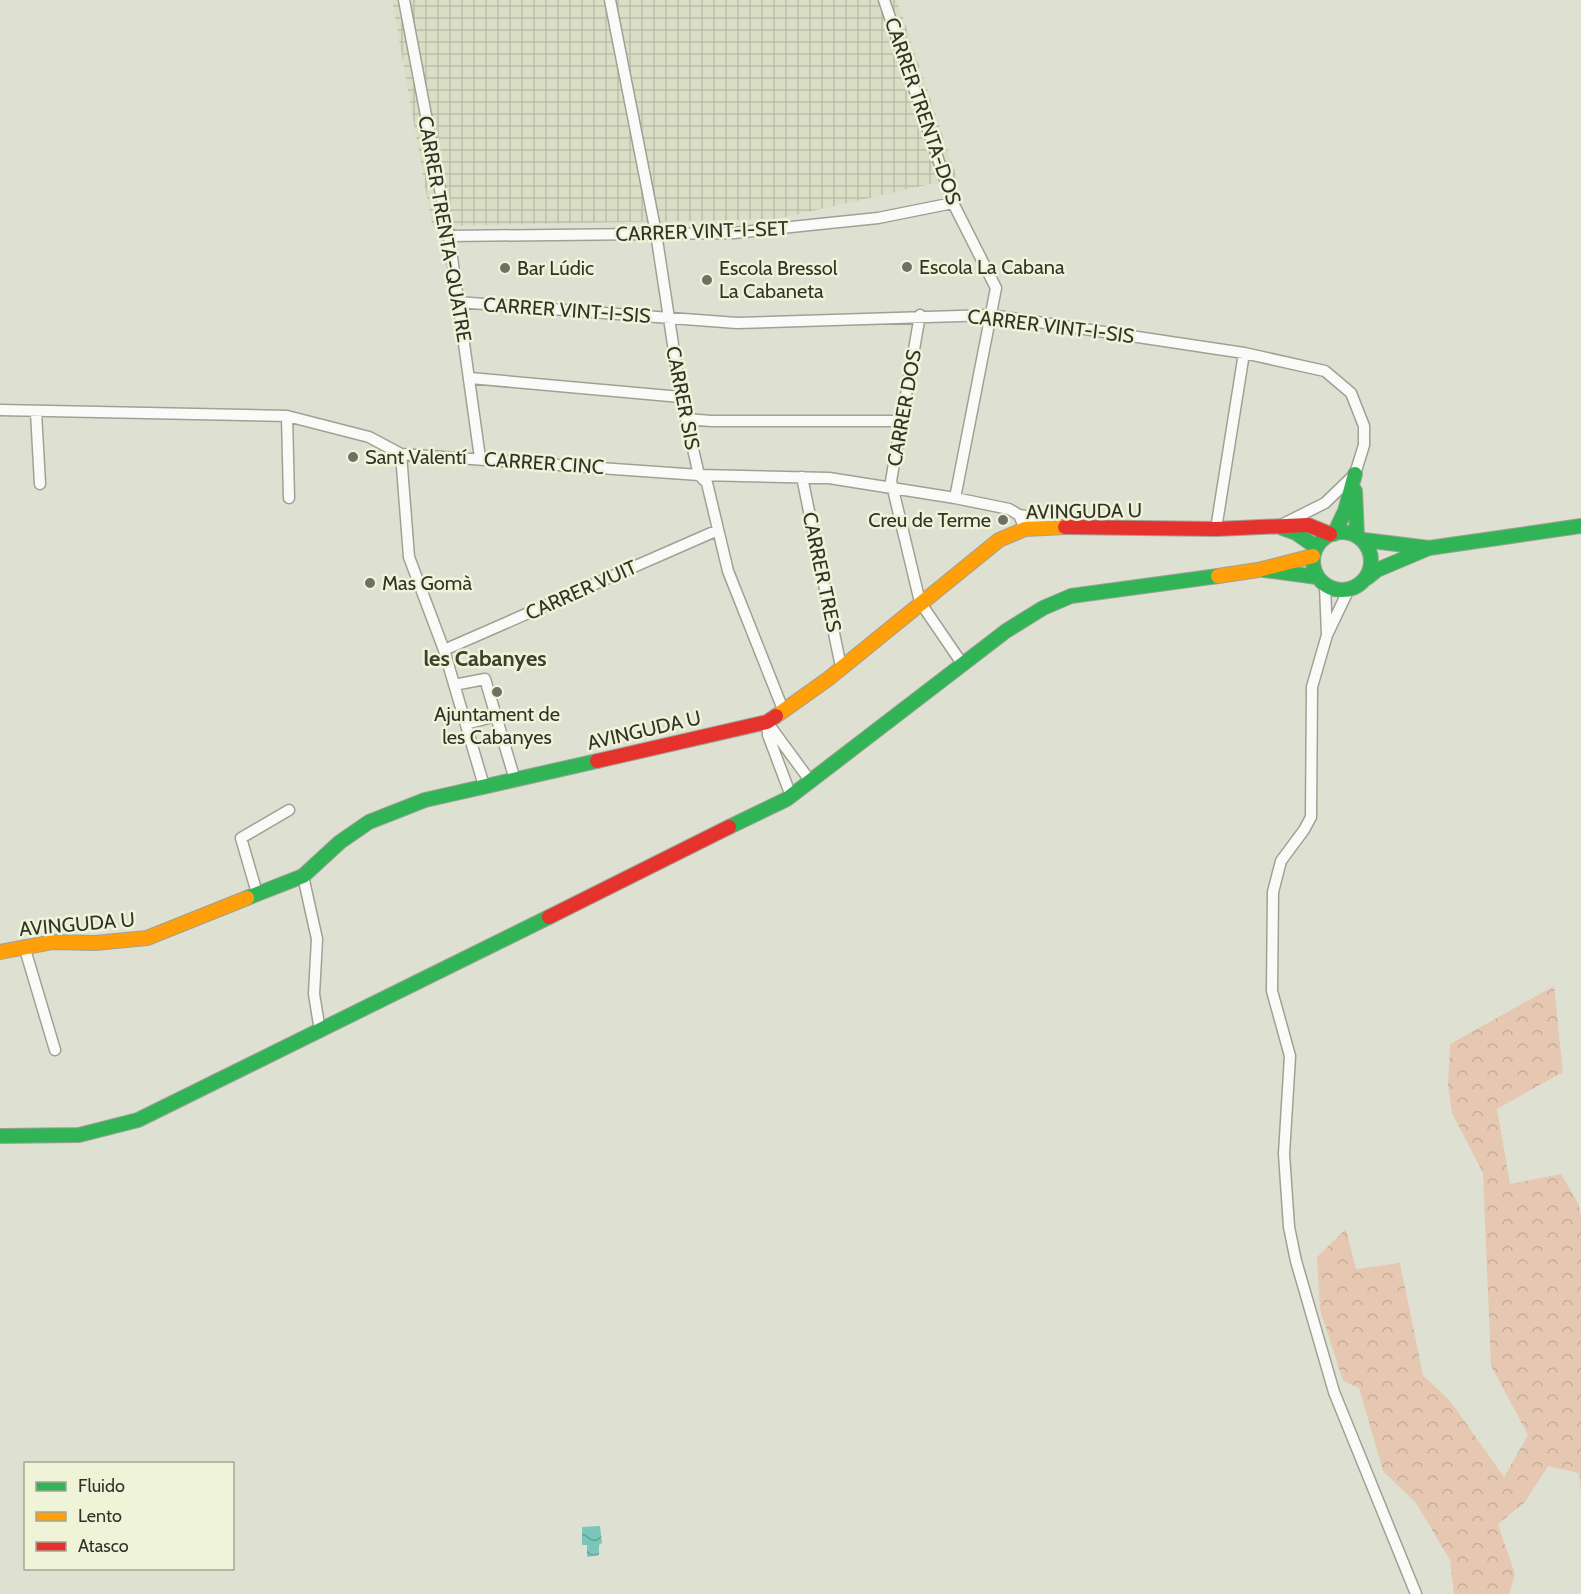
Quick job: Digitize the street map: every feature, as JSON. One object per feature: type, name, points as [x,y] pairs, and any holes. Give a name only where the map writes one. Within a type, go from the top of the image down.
[{"type":"street","name":"CARRER TRENTA-QUATRE","points":[[404,0],[449,236],[480,458]]},
{"type":"street","name":"CARRER SIS","points":[[610,0],[656,234],[681,397],[699,475],[707,483],[728,571],[784,712]]},
{"type":"street","name":"CARRER TRENTA-DOS","points":[[884,0],[953,203],[996,288],[955,498]]},
{"type":"street","name":"CARRER VINT-I-SET","points":[[449,236],[734,233],[878,218],[953,203]]},
{"type":"street","name":"CARRER VINT-I-SIS","points":[[458,302],[737,323],[920,315],[991,315],[1244,353],[1325,371],[1352,393],[1364,426],[1364,445],[1355,474],[1325,503],[1277,525]]},
{"type":"street","name":"CARRER DOS","points":[[920,315],[891,481],[920,602],[963,665]]},
{"type":"street","points":[[1216,529],[1244,353]]},
{"type":"street","points":[[470,378],[681,397]]},
{"type":"street","name":"CARRER CINC","points":[[0,410],[287,416],[369,436],[401,454],[699,475],[830,478],[1009,509],[1019,514],[1038,518],[1056,527]]},
{"type":"street","points":[[36,412],[40,484]]},
{"type":"street","points":[[287,416],[289,498]]},
{"type":"street","points":[[686,418],[711,421],[903,421]]},
{"type":"street","points":[[401,454],[409,557],[444,651],[484,786]]},
{"type":"street","points":[[1332,534],[1345,511],[1355,474]]},
{"type":"street","points":[[1355,474],[1360,538],[1372,556],[1372,567],[1367,578]]},
{"type":"street","name":"CARRER TRES","points":[[802,477],[841,667]]},
{"type":"street","points":[[1019,514],[1025,529]]},
{"type":"street","points":[[1277,525],[1296,533],[1314,551],[1321,581],[1327,635]]},
{"type":"street","name":"AVINGUDA U","points":[[0,952],[53,942],[95,943],[147,938],[303,876],[340,842],[369,822],[425,800],[768,722],[784,712],[999,540],[1025,529],[1056,527],[1216,529],[1308,525],[1332,534]]},
{"type":"street","points":[[1258,570],[1321,581],[1336,591],[1348,591],[1359,586],[1377,570],[1429,548],[1581,525]]},
{"type":"street","name":"CARRER VUIT","points":[[444,651],[718,530]]},
{"type":"street","points":[[0,1136],[79,1135],[138,1120],[791,796],[1006,631],[1043,608],[1071,596],[1258,570],[1314,551],[1321,539],[1332,534],[1349,532],[1360,538],[1429,548]]},
{"type":"street","points":[[1348,591],[1327,635],[1312,687],[1311,817],[1281,861],[1273,892],[1272,992],[1290,1056],[1284,1154],[1289,1227],[1296,1260],[1334,1392],[1416,1594]]},
{"type":"street","points":[[454,685],[485,678],[515,780]]},
{"type":"street","points":[[466,724],[496,716]]},
{"type":"street","points":[[768,722],[810,782]]},
{"type":"street","points":[[768,722],[768,735],[791,796]]},
{"type":"street","points":[[257,893],[241,838],[289,810]]},
{"type":"street","points":[[303,876],[317,939],[314,994],[320,1031]]},
{"type":"street","points":[[24,946],[55,1050]]},
{"type":"shaded area","points":[[392,0],[897,0],[957,178],[777,219],[432,226]]},
{"type":"green space","points":[[1554,986],[1563,1072],[1497,1109],[1510,1184],[1561,1174],[1578,1203],[1581,1215],[1581,1492],[1579,1473],[1548,1466],[1525,1502],[1498,1524],[1515,1574],[1509,1594],[1454,1594],[1450,1560],[1416,1503],[1383,1471],[1359,1388],[1343,1381],[1320,1310],[1317,1257],[1346,1229],[1356,1269],[1400,1263],[1423,1375],[1451,1402],[1504,1477],[1528,1435],[1491,1366],[1483,1173],[1452,1113],[1448,1085],[1450,1044]]},
{"type":"water","points":[[600,1526],[602,1543],[599,1545],[599,1555],[587,1557],[587,1545],[582,1545],[582,1527]]},
{"type":"traffic: fast","points":[[1334,534],[1345,511],[1355,474]]},
{"type":"traffic: fast","points":[[1355,491],[1357,536]]},
{"type":"traffic: fast","points":[[1364,540],[1429,548],[1581,526]]},
{"type":"traffic: fast","points":[[1282,528],[1296,533],[1316,547]]},
{"type":"traffic: fast","points":[[1336,532],[1348,532],[1363,540],[1371,555],[1371,561],[1371,567],[1363,582],[1348,590],[1336,590],[1321,582],[1313,567],[1313,555],[1321,540],[1336,532]]},
{"type":"traffic: fast","points":[[1367,578],[1377,570],[1429,548]]},
{"type":"traffic: fast","points":[[1264,570],[1317,577]]},
{"type":"traffic: fast","points":[[729,827],[787,799],[1006,631],[1043,608],[1071,596],[1218,576]]},
{"type":"traffic: fast","points":[[247,898],[303,876],[340,842],[369,822],[425,800],[597,761]]},
{"type":"traffic: fast","points":[[0,1136],[79,1135],[138,1120],[549,917]]},
{"type":"traffic: slow","points":[[776,716],[828,679],[999,540],[1025,529],[1065,527]]},
{"type":"traffic: slow","points":[[1218,576],[1258,570],[1313,556]]},
{"type":"traffic: slow","points":[[0,952],[53,942],[95,943],[147,938],[247,898]]},
{"type":"traffic: jam","points":[[1065,527],[1216,529],[1308,525],[1330,534]]},
{"type":"traffic: jam","points":[[597,761],[767,722],[776,716]]},
{"type":"traffic: jam","points":[[549,917],[729,827]]},
{"type":"place","name":"Escola La Cabana","points":[[907,267]]},
{"type":"place","name":"Bar Lúdic","points":[[505,268]]},
{"type":"place","name":"Escola Bressol La Cabaneta","points":[[707,280]]},
{"type":"place","name":"Sant Valentí","points":[[353,457]]},
{"type":"place","name":"Creu de Terme","points":[[1003,520]]},
{"type":"place","name":"Mas Gomà","points":[[370,583]]},
{"type":"place","name":"Ajuntament de les Cabanyes","points":[[497,692]]},
{"type":"district","name":"les Cabanyes","points":[[485,658]]}]
